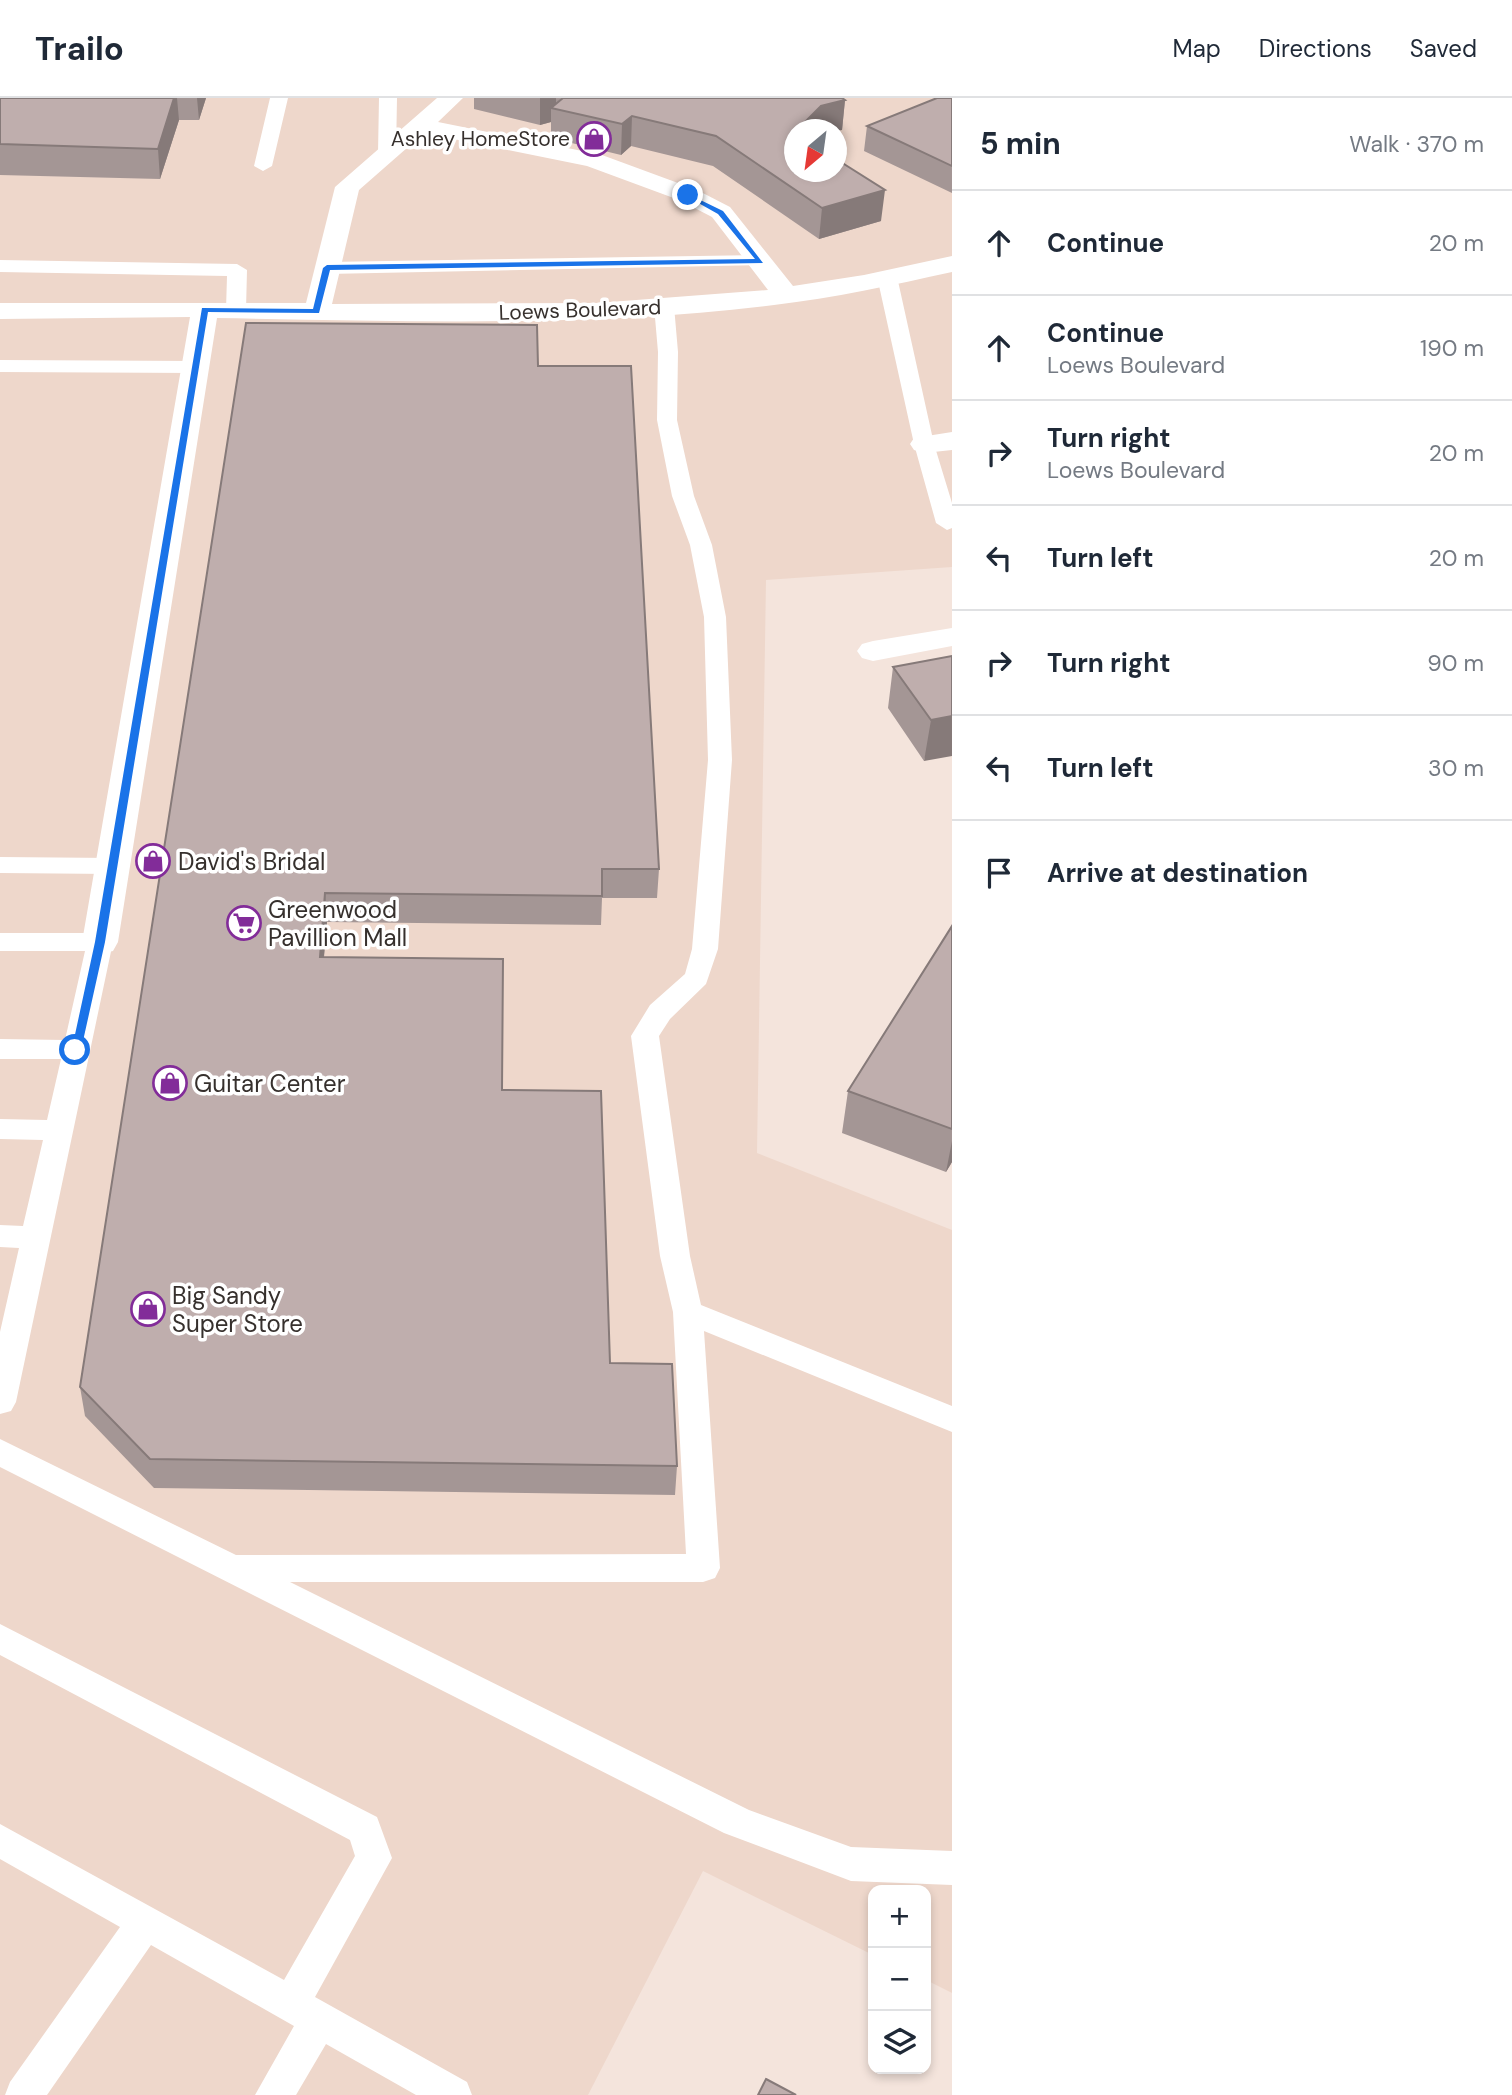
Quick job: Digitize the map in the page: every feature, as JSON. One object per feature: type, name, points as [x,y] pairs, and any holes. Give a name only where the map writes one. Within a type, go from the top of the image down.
[{"type":"street","points":[[317,311],[347,187],[451,98]]},
{"type":"street","points":[[419,125],[593,160],[688,195],[721,212],[785,294]]},
{"type":"street","name":"Loews Boulevard","points":[[0,310],[205,309],[517,314],[744,302],[888,281],[952,264]]},
{"type":"street","points":[[100,942],[205,309]]},
{"type":"street","points":[[873,651],[952,637]]},
{"type":"lane","points":[[263,166],[279,98]]},
{"type":"lane","points":[[387,98],[387,153]]},
{"type":"lane","points":[[327,268],[761,261]]},
{"type":"lane","points":[[0,266],[237,270],[236,310]]},
{"type":"lane","points":[[888,281],[938,442],[947,523]]},
{"type":"lane","points":[[230,1568],[703,1569],[688,1312],[675,1256],[645,1035],[660,1012],[697,978],[705,950],[720,760],[715,617],[701,545],[682,496],[667,420],[668,352],[664,306]]},
{"type":"lane","points":[[0,366],[195,367]]},
{"type":"lane","points":[[0,865],[113,866]]},
{"type":"lane","points":[[0,942],[100,942],[35,1238],[7,1340],[0,1402]]},
{"type":"lane","points":[[0,1049],[75,1050]]},
{"type":"lane","points":[[0,1129],[58,1130]]},
{"type":"lane","points":[[0,1236],[35,1238]]},
{"type":"lane","points":[[688,1312],[952,1419]]},
{"type":"lane","points":[[0,1452],[737,1822],[851,1864],[952,1868]]},
{"type":"lane","points":[[0,1637],[364,1829],[374,1858],[305,2012],[274,2095]]},
{"type":"lane","points":[[0,1840],[453,2095]]},
{"type":"lane","points":[[24,2095],[145,1922]]},
{"type":"shaded area","points":[[0,98],[952,98],[952,567],[766,580],[757,1153],[952,1230],[952,1993],[931,1982],[931,1885],[868,1885],[868,1953],[703,1871],[588,2095],[0,2095]]},
{"type":"building","points":[[0,98],[174,98],[158,149],[0,144]]},
{"type":"building","points":[[563,98],[842,98],[845,100],[821,106],[808,119],[784,119],[784,182],[847,182],[847,166],[885,190],[822,208],[716,136],[632,116],[622,124],[551,108]]},
{"type":"building","points":[[937,98],[952,98],[952,166],[867,126]]},
{"type":"building","name":"Greenwood Pavillion Mall","points":[[246,323],[537,325],[538,366],[631,366],[659,869],[602,869],[602,896],[325,893],[320,957],[503,959],[502,1090],[601,1091],[610,1363],[672,1364],[677,1466],[150,1459],[80,1387]]},
{"type":"building","points":[[952,656],[952,716],[931,720],[893,667]]},
{"type":"building","points":[[952,926],[952,1129],[848,1091]]},
{"type":"building","points":[[766,2079],[796,2095],[758,2095]]},
{"type":"place","name":"Ashley HomeStore","points":[[594,139]]},
{"type":"place","name":"David's Bridal","points":[[153,861]]},
{"type":"place","name":"Greenwood Pavillion Mall","points":[[244,923]]},
{"type":"place","name":"Guitar Center","points":[[170,1083]]},
{"type":"place","name":"Big Sandy Super Store","points":[[148,1309]]},
{"type":"route","points":[[75,1050],[100,942],[205,309],[317,311],[327,268],[761,261],[721,212],[688,195]]}]
